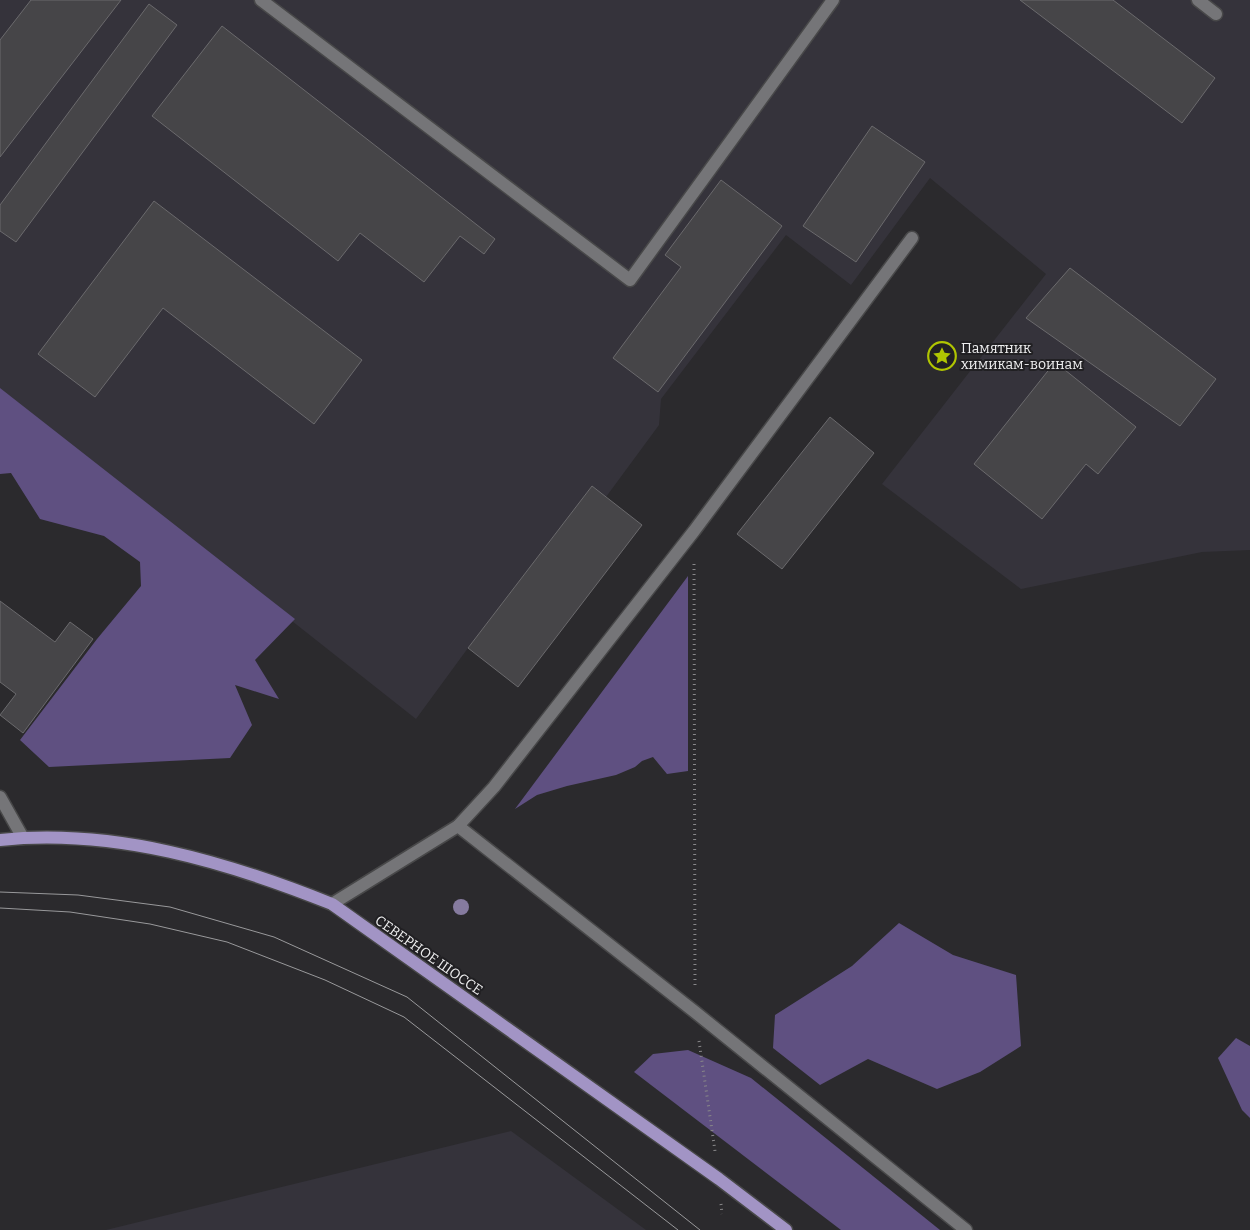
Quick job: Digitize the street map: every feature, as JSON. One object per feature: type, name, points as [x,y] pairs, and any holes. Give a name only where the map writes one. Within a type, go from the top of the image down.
[{"type":"main road","name":"СЕВЕРНОЕ ШОССЕ","points":[[0,840],[23,838],[98,840],[159,848],[274,881],[332,904],[719,1179],[786,1230]]},
{"type":"street","points":[[261,0],[630,280],[833,0]]},
{"type":"street","points":[[1198,0],[1216,14]]},
{"type":"street","points":[[332,904],[458,826],[494,787],[694,531],[912,238]]},
{"type":"street","points":[[0,797],[23,838]]},
{"type":"street","points":[[458,826],[695,1012],[966,1230]]},
{"type":"path","points":[[694,531],[695,1012],[719,1179],[722,1214]]},
{"type":"shaded area","points":[[0,0],[1250,0],[1250,550],[1202,552],[1021,589],[882,484],[1046,274],[930,178],[851,285],[786,235],[661,399],[659,425],[606,497],[591,487],[416,719],[0,390]]},
{"type":"shaded area","points":[[0,388],[295,619],[255,660],[279,699],[235,685],[252,725],[230,758],[49,767],[20,740],[97,639],[141,586],[140,562],[104,536],[40,519],[11,473],[0,474]]},
{"type":"shaded area","points":[[688,576],[688,771],[667,774],[653,757],[616,775],[537,795],[515,809]]},
{"type":"shaded area","points":[[899,923],[953,955],[1016,975],[1021,1046],[980,1072],[937,1089],[868,1059],[820,1085],[773,1048],[775,1015],[852,966]]},
{"type":"shaded area","points":[[1236,1038],[1250,1046],[1250,1118],[1242,1110],[1218,1058]]},
{"type":"shaded area","points":[[688,1050],[751,1078],[940,1230],[841,1230],[634,1072],[653,1054]]},
{"type":"shaded area","points":[[511,1131],[646,1230],[106,1230]]},
{"type":"building","points":[[31,0],[121,0],[0,157],[0,40]]},
{"type":"building","points":[[1020,0],[1113,0],[1215,78],[1182,123]]},
{"type":"building","points":[[149,4],[177,25],[16,242],[0,231],[0,205]]},
{"type":"building","points":[[222,26],[495,239],[484,254],[460,236],[424,282],[360,233],[338,261],[152,116]]},
{"type":"building","points":[[872,126],[925,162],[856,262],[803,226]]},
{"type":"building","points":[[721,180],[782,226],[658,392],[613,358],[681,267],[665,255]]},
{"type":"building","points":[[154,201],[362,360],[314,424],[163,308],[95,397],[38,354]]},
{"type":"building","points":[[1070,268],[1216,379],[1180,426],[1026,318]]},
{"type":"building","points":[[1055,362],[1136,427],[1098,474],[1086,464],[1042,519],[974,464]]},
{"type":"building","points":[[830,417],[874,453],[782,569],[737,534]]},
{"type":"building","points":[[592,486],[642,525],[518,687],[468,648]]},
{"type":"building","points":[[0,601],[55,642],[70,622],[93,639],[23,733],[0,715],[16,694],[0,682]]},
{"type":"tram line","points":[[0,892],[78,895],[170,907],[274,937],[407,997],[700,1230]]},
{"type":"tram line","points":[[0,908],[70,912],[150,924],[227,942],[325,980],[404,1017],[678,1230]]},
{"type":"place","name":"Памятник химикам-воинам","points":[[942,356]]}]
